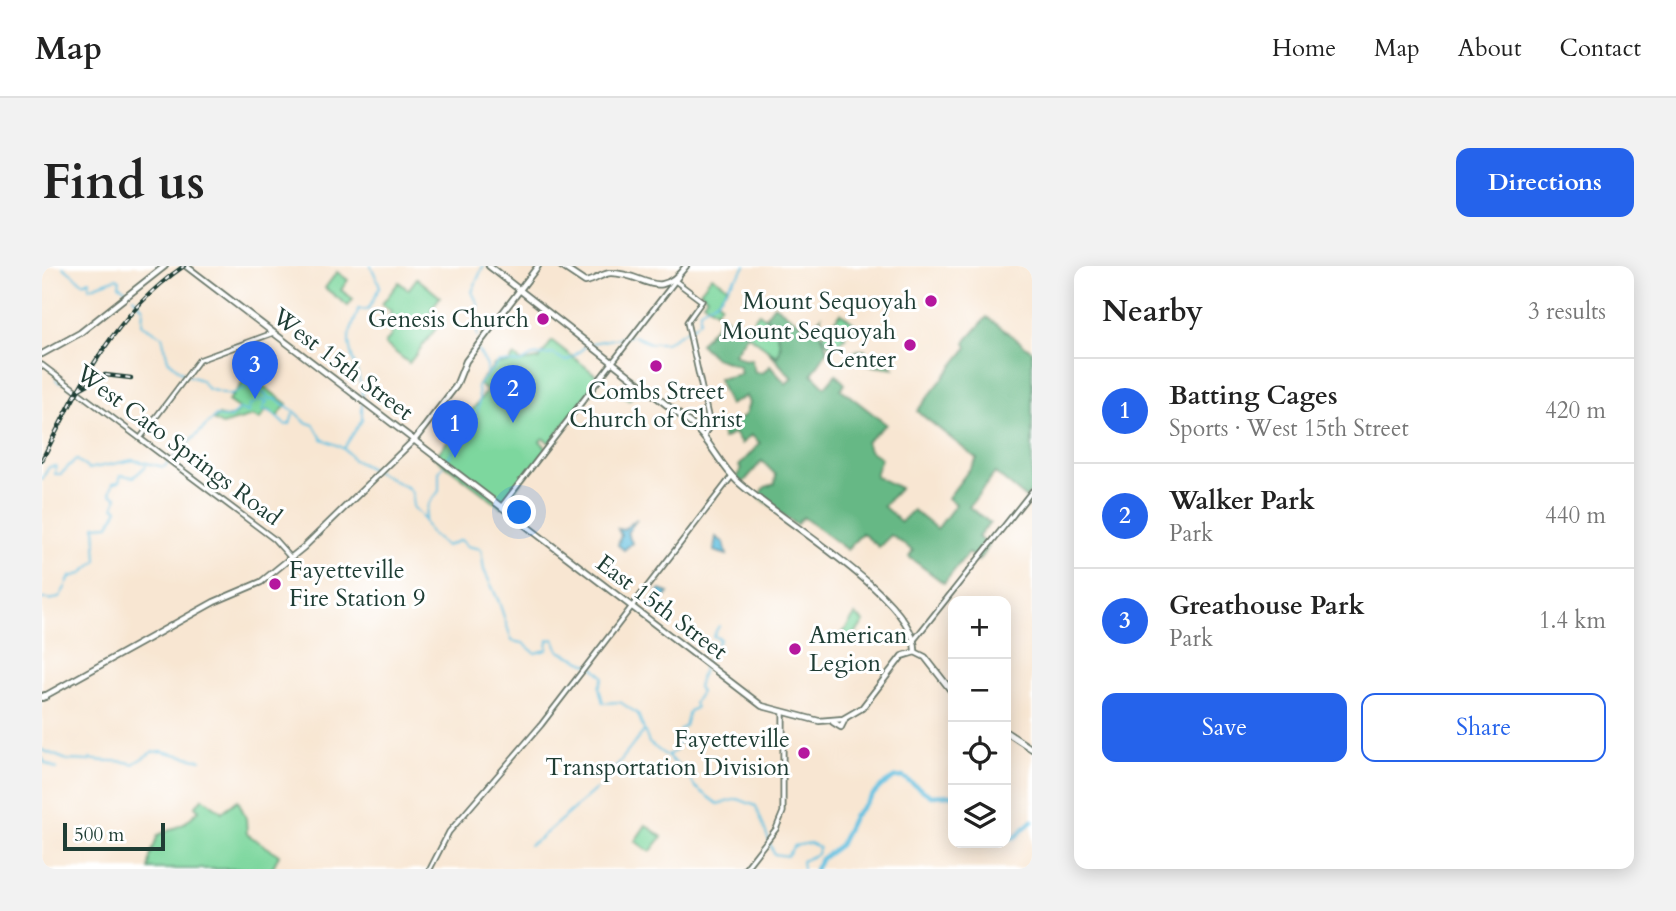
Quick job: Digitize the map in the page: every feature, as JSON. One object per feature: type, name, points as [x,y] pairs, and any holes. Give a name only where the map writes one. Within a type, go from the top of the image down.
[{"type":"main road","points":[[42,354],[80,333],[165,266]]},
{"type":"main road","name":"West 15th Street","points":[[186,266],[477,489]]},
{"type":"main road","points":[[489,266],[704,436],[732,476],[866,580],[897,611],[914,639],[915,652]]},
{"type":"main road","points":[[43,697],[214,602],[257,584],[291,558],[414,440],[456,386],[466,361],[538,266]]},
{"type":"main road","points":[[561,266],[584,282],[614,273],[668,286],[676,282],[686,266]]},
{"type":"main road","name":"East 15th Street","points":[[477,489],[762,706],[783,713],[832,722],[846,718]]},
{"type":"main road","points":[[832,722],[841,727],[846,718],[862,708],[902,656],[915,652],[925,657],[948,687]]},
{"type":"main road","points":[[1011,735],[1030,747]]},
{"type":"street","points":[[676,282],[700,301],[687,320],[710,425],[704,436]]},
{"type":"street","points":[[501,507],[668,286]]},
{"type":"street","points":[[141,437],[196,363],[209,354],[273,332]]},
{"type":"street","name":"West Cato Springs Road","points":[[42,365],[277,541],[291,558]]},
{"type":"street","points":[[430,869],[449,832],[588,666],[732,476]]},
{"type":"street","points":[[914,639],[1032,491]]},
{"type":"street","points":[[745,869],[780,821],[784,808],[783,713]]},
{"type":"street","points":[[783,722],[792,715]]},
{"type":"green space","points":[[337,272],[348,280],[341,290],[353,299],[348,306],[325,288]]},
{"type":"green space","points":[[712,276],[728,287],[717,301],[721,304],[716,311],[703,302],[707,297],[700,291]]},
{"type":"green space","points":[[417,278],[440,297],[430,311],[441,322],[409,363],[385,344],[392,334],[387,328],[394,319],[389,316],[392,312],[382,304],[399,282],[408,290]]},
{"type":"green space","points":[[774,305],[810,330],[821,317],[820,332],[828,350],[812,374],[825,387],[836,374],[845,384],[841,389],[886,424],[866,442],[869,450],[881,458],[875,476],[900,488],[883,506],[901,522],[913,510],[937,529],[956,504],[948,498],[977,459],[917,411],[967,348],[965,342],[987,317],[1032,351],[1032,491],[1026,498],[995,473],[969,507],[990,523],[978,537],[989,546],[978,561],[968,553],[944,583],[909,557],[913,551],[891,535],[879,547],[862,533],[847,550],[803,517],[796,525],[759,497],[765,487],[775,484],[776,475],[762,461],[743,483],[736,478],[741,469],[739,466],[760,443],[751,435],[741,444],[734,433],[723,439],[721,433],[745,415],[749,403],[746,396],[729,405],[718,379],[741,374],[739,366],[715,358],[700,344],[723,316],[748,334],[734,354],[745,360],[751,359],[755,372],[763,373],[770,366],[786,384],[792,378],[767,350],[777,357],[780,349],[776,332],[779,328],[765,317]]},
{"type":"green space","points":[[759,313],[779,328],[776,332],[781,338],[778,357],[744,332]]},
{"type":"green space","points":[[841,313],[856,325],[851,331],[845,327],[842,334],[846,337],[832,348],[823,336]]},
{"type":"green space","points":[[552,341],[600,378],[550,443],[543,438],[540,441],[547,448],[501,507],[435,457],[487,391],[478,384],[495,364],[509,363],[514,356],[522,362],[539,359]]},
{"type":"green space","points":[[865,350],[872,360],[887,363],[895,369],[867,365],[853,353]]},
{"type":"green space","points":[[249,375],[287,404],[277,417],[267,410],[259,420],[253,416],[222,425],[213,420],[219,415],[226,418],[233,416],[239,409],[228,401]]},
{"type":"green space","points":[[630,376],[646,390],[642,395],[636,391],[629,400],[617,391]]},
{"type":"green space","points":[[855,615],[864,622],[850,640],[842,634]]},
{"type":"green space","points":[[203,798],[222,812],[238,800],[246,818],[247,834],[279,855],[272,869],[149,869],[150,857],[158,835],[184,824],[199,810],[195,806]]},
{"type":"green space","points":[[646,825],[662,837],[650,852],[635,841]]},
{"type":"water","points":[[637,519],[627,533],[632,543],[624,550],[618,545],[621,535],[618,529],[623,530]]},
{"type":"water","points":[[716,537],[724,543],[727,555],[714,551]]},
{"type":"water","points":[[660,590],[669,593],[656,609],[650,603]]},
{"type":"waterway","points":[[371,266],[380,286],[371,304]]},
{"type":"waterway","points":[[477,336],[478,304],[472,292],[483,266]]},
{"type":"waterway","points":[[738,276],[745,266]]},
{"type":"waterway","points":[[63,267],[83,283],[90,280],[89,288],[117,278],[120,280],[119,285],[129,292]]},
{"type":"waterway","points":[[728,286],[736,277]]},
{"type":"waterway","points":[[709,305],[717,301],[727,288]]},
{"type":"waterway","points":[[133,297],[143,308],[142,325],[162,336],[168,360],[186,376]]},
{"type":"waterway","points":[[363,398],[349,338],[358,309],[367,310],[370,306]]},
{"type":"waterway","points":[[689,329],[700,321],[700,310],[707,306]]},
{"type":"waterway","points":[[655,343],[665,343],[687,330]]},
{"type":"waterway","points":[[592,343],[630,336]]},
{"type":"waterway","points":[[634,336],[652,344]]},
{"type":"waterway","points":[[574,356],[587,345]]},
{"type":"waterway","points":[[478,350],[487,366],[486,373]]},
{"type":"waterway","points":[[446,461],[476,416],[479,397],[477,386],[499,362],[520,363],[532,356],[555,354]]},
{"type":"waterway","points":[[557,356],[565,361],[572,358]]},
{"type":"waterway","points":[[189,376],[201,380],[207,388]]},
{"type":"waterway","points":[[56,379],[60,383]]},
{"type":"waterway","points":[[208,389],[230,395],[242,389],[256,387],[270,399],[276,399],[314,425],[322,439],[343,449],[352,459],[408,488],[412,493],[413,508],[421,515],[430,533],[446,546],[461,540],[466,546],[481,549],[484,570],[499,602],[512,641],[523,643],[535,653],[547,650],[548,640],[554,639],[559,651],[595,668],[603,677],[599,687],[603,703],[620,702],[638,714],[649,743],[684,769],[695,787],[718,804],[738,799],[756,806],[774,854],[787,856],[794,846],[810,843],[819,847],[817,854],[802,861],[803,869]]},
{"type":"waterway","points":[[42,479],[49,467],[56,466],[55,474],[61,474],[76,459],[88,469],[133,460],[164,467],[216,416],[230,418],[239,409],[248,412],[250,405],[259,400],[267,401],[262,410],[270,411],[285,425],[290,424],[293,414]]},
{"type":"waterway","points":[[344,448],[362,420],[362,404]]},
{"type":"waterway","points":[[67,583],[70,577],[81,574],[97,561],[95,526],[109,525],[118,509],[114,507],[117,497],[110,494],[113,483],[119,482],[121,475],[134,477],[146,466]]},
{"type":"waterway","points":[[424,522],[428,505],[439,491],[439,472],[443,466]]},
{"type":"waterway","points":[[48,600],[59,598],[66,586]]},
{"type":"waterway","points":[[706,662],[720,639],[713,636],[719,626]]},
{"type":"waterway","points":[[672,762],[668,755],[677,750],[674,748],[676,744],[682,743],[679,731],[685,726],[689,711],[696,708],[694,703],[701,692],[698,687],[704,665]]},
{"type":"waterway","points":[[600,787],[644,731]]},
{"type":"waterway","points":[[42,750],[67,760],[89,761]]},
{"type":"waterway","points":[[90,759],[133,764],[152,752],[161,751],[201,760]]},
{"type":"waterway","points":[[42,757],[45,763],[57,769]]},
{"type":"waterway","points":[[815,869],[821,859],[840,845],[853,817],[881,786],[894,778],[903,777],[931,796],[948,795]]},
{"type":"waterway","points":[[538,840],[596,789]]},
{"type":"waterway","points":[[1011,838],[1032,821]]},
{"type":"waterway","points":[[529,845],[536,841]]},
{"type":"railway","points":[[42,460],[85,379],[118,329],[137,306],[184,266]]},
{"type":"railway","points":[[79,389],[105,375],[131,378]]},
{"type":"place","name":"Mount Sequoyah","points":[[931,301]]},
{"type":"place","name":"Genesis Church","points":[[543,319]]},
{"type":"place","name":"Mount Sequoyah Center","points":[[910,345]]},
{"type":"place","name":"Combs Street Church of Christ","points":[[656,366]]},
{"type":"place","name":"Greathouse Park","points":[[255,399]]},
{"type":"place","name":"Walker Park","points":[[513,423]]},
{"type":"place","name":"Batting Cages","points":[[455,458]]},
{"type":"place","name":"Fayetteville Fire Station 9","points":[[275,584]]},
{"type":"place","name":"American Legion","points":[[795,649]]},
{"type":"place","name":"Fayetteville Transportation Division","points":[[804,753]]}]
